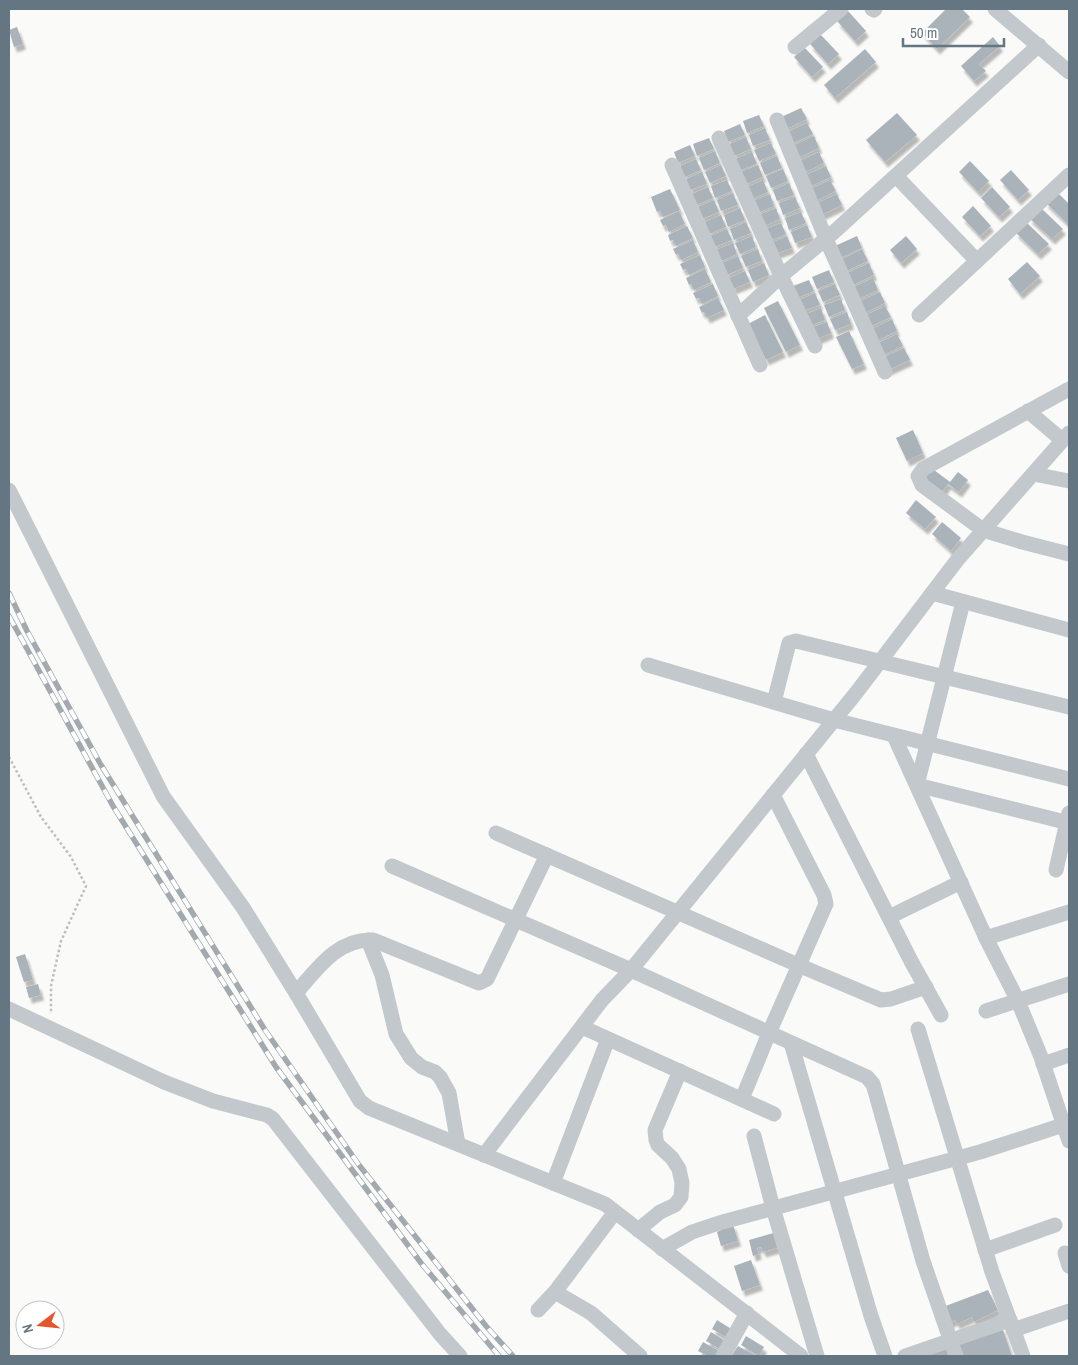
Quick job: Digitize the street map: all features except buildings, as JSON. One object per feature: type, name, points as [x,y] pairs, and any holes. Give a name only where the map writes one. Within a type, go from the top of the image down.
[{"type":"street","points":[[795,47],[841,9]]},
{"type":"street","points":[[994,9],[1069,72]]},
{"type":"street","points":[[738,316],[896,176],[1039,45]]},
{"type":"street","points":[[777,120],[826,239],[885,372]]},
{"type":"street","points":[[719,138],[781,276],[815,346]]},
{"type":"street","points":[[672,165],[760,365]]},
{"type":"street","points":[[919,315],[1069,175]]},
{"type":"street","points":[[896,176],[977,261]]},
{"type":"street","points":[[1069,389],[919,472],[918,476],[922,485],[983,530],[1069,554]]},
{"type":"street","points":[[484,1155],[602,1000],[631,970],[834,720],[983,530],[1066,437],[1028,411]]},
{"type":"street","points":[[1033,474],[1069,481]]},
{"type":"street","points":[[9,490],[163,796],[242,906],[360,1101],[369,1108],[605,1204],[799,1355]]},
{"type":"street","points":[[932,593],[1069,630]]},
{"type":"street","points":[[917,785],[964,602]]},
{"type":"street","points":[[774,702],[789,643],[796,640],[944,678],[1069,707]]},
{"type":"street","points":[[648,665],[834,720],[1069,779]]},
{"type":"street","points":[[894,736],[986,938],[1018,1001],[1067,1124],[1069,1141]]},
{"type":"street","points":[[806,754],[941,1015]]},
{"type":"street","points":[[917,785],[1069,819],[1056,870]]},
{"type":"street","points":[[742,1099],[768,1033],[826,904],[826,900],[773,795]]},
{"type":"street","points":[[496,833],[881,1000],[891,1000],[926,987]]},
{"type":"street","points":[[296,993],[322,963],[336,951],[349,943],[361,939],[373,940],[479,983],[487,979],[547,855]]},
{"type":"street","points":[[392,866],[631,970],[867,1078],[873,1084],[923,1261],[956,1356]]},
{"type":"street","points":[[889,917],[960,882]]},
{"type":"street","points":[[986,938],[1069,912]]},
{"type":"street","points":[[368,940],[384,980],[396,1034],[412,1058],[422,1067],[435,1072],[440,1077],[449,1094],[458,1144]]},
{"type":"street","points":[[986,1012],[1069,984]]},
{"type":"street","points":[[9,1009],[164,1082],[213,1101],[273,1119],[440,1334],[460,1356]]},
{"type":"street","points":[[582,1027],[774,1114]]},
{"type":"street","points":[[918,1029],[985,1250],[1023,1356]]},
{"type":"street","points":[[552,1183],[608,1038]]},
{"type":"street","points":[[791,1043],[871,1316],[885,1356]]},
{"type":"street","points":[[1043,1064],[1069,1055]]},
{"type":"street","points":[[638,1230],[653,1216],[675,1205],[681,1197],[682,1183],[679,1169],[672,1158],[658,1145],[655,1130],[680,1071]]},
{"type":"street","points":[[662,1248],[692,1232],[958,1158],[1067,1124]]},
{"type":"street","points":[[754,1136],[816,1356]]},
{"type":"street","points":[[538,1310],[555,1292],[615,1212]]},
{"type":"street","points":[[985,1250],[1055,1226]]},
{"type":"street","points":[[555,1292],[590,1313],[640,1356]]},
{"type":"street","points":[[905,1356],[950,1340],[1069,1311]]},
{"type":"street","points":[[723,1356],[746,1313]]},
{"type":"path","points":[[9,757],[41,817],[71,857],[86,886],[61,941],[51,986],[50,1028]]},
{"type":"railway","points":[[9,593],[27,631],[101,765],[265,1030],[359,1165],[486,1326],[513,1356]]},
{"type":"railway","points":[[9,616],[113,806],[276,1067],[421,1263],[499,1356]]}]
